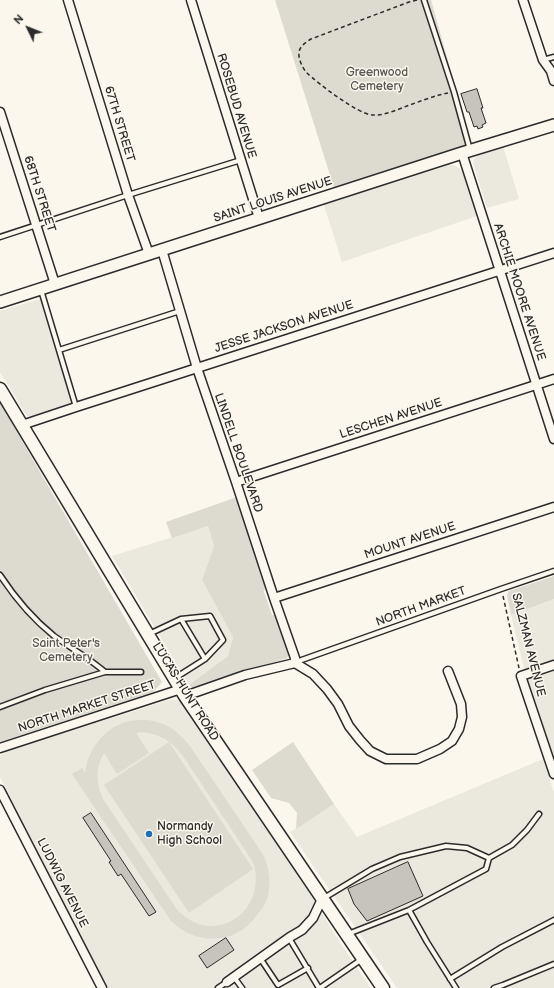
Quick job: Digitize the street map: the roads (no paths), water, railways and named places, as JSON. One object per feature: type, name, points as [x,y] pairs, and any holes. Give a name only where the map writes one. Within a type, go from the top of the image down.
[{"type":"main road","name":"LUCAS-HUNT ROAD","points":[[0,389],[180,688],[383,988]]},
{"type":"street","name":"67TH STREET","points":[[68,0],[128,195],[149,254]]},
{"type":"street","name":"ROSEBUD AVENUE","points":[[191,0],[259,218]]},
{"type":"street","points":[[523,0],[543,60],[554,81]]},
{"type":"street","name":"68TH STREET","points":[[0,112],[55,284]]},
{"type":"street","name":"SAINT LOUIS AVENUE","points":[[0,302],[466,151],[554,124]]},
{"type":"street","name":"ARCHIE MOORE AVENUE","points":[[466,151],[500,271],[554,439]]},
{"type":"street","name":"LINDELL BOULEVARD","points":[[162,250],[197,368],[295,658],[295,663]]},
{"type":"street","name":"JESSE JACKSON AVENUE","points":[[22,425],[554,253]]},
{"type":"street","name":"LESCHEN AVENUE","points":[[236,482],[554,379]]},
{"type":"street","name":"MOUNT AVENUE","points":[[274,598],[554,507]]},
{"type":"street","points":[[295,663],[313,674],[327,689],[338,704],[349,726],[370,751],[386,758],[395,759],[418,759],[440,749],[452,741],[459,728],[462,717],[461,704],[448,671]]},
{"type":"street","name":"NORTH MARKET STREET","points":[[0,748],[180,688],[295,663]]},
{"type":"street","name":"SALZMAN AVENUE","points":[[554,665],[521,676],[554,774]]},
{"type":"street","name":"LUDWIG AVENUE","points":[[0,790],[102,988]]},
{"type":"street","points":[[231,979],[302,930],[313,918],[322,899]]},
{"type":"lane","points":[[425,1],[454,92],[466,151]]},
{"type":"lane","points":[[543,60],[554,57]]},
{"type":"lane","points":[[0,237],[241,160]]},
{"type":"lane","points":[[40,289],[76,407]]},
{"type":"lane","points":[[59,350],[180,310]]},
{"type":"lane","name":"NORTH MARKET","points":[[295,663],[554,571]]},
{"type":"lane","points":[[0,575],[36,620],[54,636],[96,663],[105,672]]},
{"type":"lane","points":[[148,635],[182,619],[210,616],[223,640],[180,688]]},
{"type":"lane","points":[[182,619],[205,659]]},
{"type":"lane","points":[[0,707],[44,690],[105,672],[141,672]]},
{"type":"lane","points":[[346,935],[409,910],[486,869],[489,858],[512,845],[527,830],[539,814]]},
{"type":"lane","points":[[322,899],[372,868],[400,857],[446,846],[467,848],[489,858]]},
{"type":"lane","points":[[409,910],[456,988]]},
{"type":"lane","points":[[450,979],[502,947],[554,920]]},
{"type":"lane","points":[[289,938],[320,988],[363,959]]},
{"type":"lane","points":[[260,958],[276,987],[308,968]]},
{"type":"lane","points":[[494,988],[554,964]]},
{"type":"lane","points":[[218,988],[231,979],[242,988]]},
{"type":"place","name":"Normandy High School","points":[[149,834]]},
{"type":"park label","name":"Greenwood Cemetery","points":[[377,80]]},
{"type":"park label","name":"Saint Peter's Cemetery","points":[[66,651]]}]
